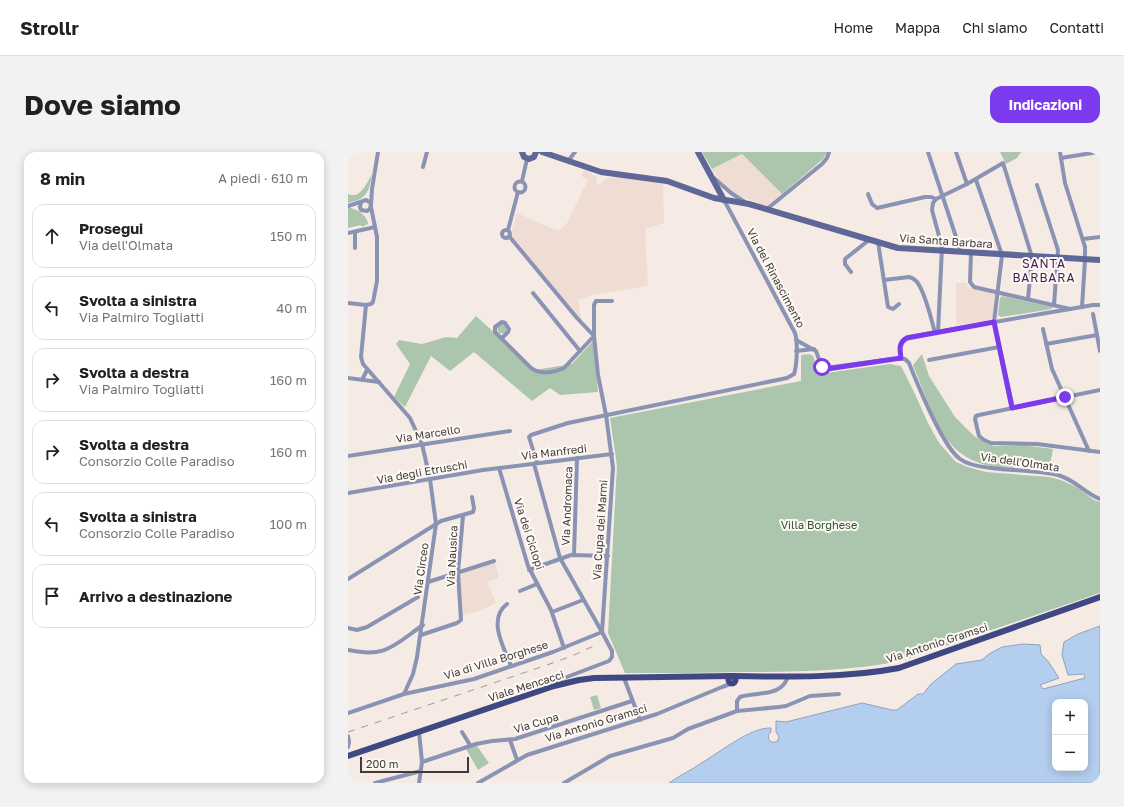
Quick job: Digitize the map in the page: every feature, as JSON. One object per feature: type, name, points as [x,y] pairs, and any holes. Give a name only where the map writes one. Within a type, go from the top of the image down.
[{"type":"main road","name":"Via Antonio Gramsci","points":[[732,680],[750,676],[838,675],[884,671],[899,668],[1100,597]]},
{"type":"main road","name":"Viale Mencacci","points":[[348,756],[554,686],[583,679],[717,677],[732,680]]},
{"type":"street","points":[[348,303],[366,305],[371,304],[373,302],[376,287],[377,243],[371,206],[378,152]]},
{"type":"street","points":[[424,167],[427,152]]},
{"type":"street","points":[[522,152],[524,157],[527,159]]},
{"type":"street","points":[[542,152],[551,156]]},
{"type":"street","points":[[568,161],[575,152]]},
{"type":"street","name":"Via del Rinascimento","points":[[535,463],[529,440],[531,435],[566,423],[790,377],[793,375],[795,371],[796,351],[794,331],[698,152]]},
{"type":"street","points":[[767,209],[824,163],[829,152]]},
{"type":"street","points":[[928,152],[962,253]]},
{"type":"street","points":[[956,152],[967,184]]},
{"type":"street","points":[[1060,152],[1064,178],[1083,240],[1085,260],[1082,306]]},
{"type":"street","points":[[1061,158],[1098,152]]},
{"type":"street","points":[[527,159],[535,155],[551,156]]},
{"type":"street","name":"Via Santa Barbara","points":[[551,156],[608,173],[669,182],[709,196],[749,204],[902,249],[1100,260]]},
{"type":"street","points":[[518,192],[522,192],[525,188],[522,181],[527,159]]},
{"type":"street","points":[[936,332],[942,251],[941,240],[932,210],[933,204],[936,199],[976,180],[1003,163],[1032,257],[1028,299]]},
{"type":"street","name":"Via Santa Barbara","points":[[709,173],[729,192],[749,204]]},
{"type":"street","points":[[976,180],[1002,255],[994,322],[1012,408]]},
{"type":"street","points":[[518,192],[515,190],[514,185],[518,181],[522,181]]},
{"type":"street","points":[[1037,185],[1058,248],[1054,305]]},
{"type":"street","points":[[360,208],[362,201],[368,196],[372,189]]},
{"type":"street","points":[[502,338],[531,368],[538,372],[544,373],[564,368],[594,336],[577,318],[509,236],[506,238],[503,235],[504,231],[508,230],[518,192]]},
{"type":"street","points":[[868,194],[872,205],[877,208],[926,196],[936,199]]},
{"type":"street","points":[[348,206],[368,200],[371,206]]},
{"type":"street","points":[[348,206],[360,208],[373,222]]},
{"type":"street","points":[[365,212],[369,211],[371,206]]},
{"type":"street","points":[[348,233],[375,227]]},
{"type":"street","points":[[355,232],[355,248]]},
{"type":"street","points":[[1083,240],[1100,237]]},
{"type":"street","points":[[851,272],[845,264],[846,259],[869,240]]},
{"type":"street","points":[[878,242],[889,308],[892,309],[899,304]]},
{"type":"street","points":[[971,253],[970,280],[971,284],[975,287],[1070,309]]},
{"type":"street","points":[[884,280],[909,277],[913,278],[917,282],[936,332]]},
{"type":"street","points":[[533,292],[580,351]]},
{"type":"street","name":"Via Cupa dei Marmi","points":[[602,632],[613,468],[606,415],[599,381],[594,336],[594,303],[597,301],[612,301]]},
{"type":"street","points":[[362,380],[367,370],[362,359],[366,305]]},
{"type":"street","points":[[796,340],[814,350],[817,353],[822,367],[826,369],[901,358],[900,346],[904,339],[1082,306],[1100,305]]},
{"type":"street","points":[[1093,314],[1100,351]]},
{"type":"street","points":[[1043,329],[1052,369],[1089,451]]},
{"type":"street","points":[[1046,344],[1097,335]]},
{"type":"street","points":[[929,360],[999,347]]},
{"type":"street","points":[[796,351],[814,350]]},
{"type":"street","name":"Via dell'Olmata","points":[[901,358],[909,362],[934,420],[950,448],[960,459],[969,464],[987,468],[1061,476],[1100,499]]},
{"type":"street","name":"Via Circeo","points":[[367,370],[406,413],[422,444],[430,479],[436,524],[416,666],[404,694]]},
{"type":"street","points":[[348,378],[378,382]]},
{"type":"street","points":[[1100,390],[976,416],[975,419],[980,438],[987,442],[996,444],[1037,444],[1100,452]]},
{"type":"street","name":"Via Marcello","points":[[348,456],[510,431]]},
{"type":"street","name":"Via Manfredi","points":[[499,468],[612,454]]},
{"type":"street","name":"Via Andromaca","points":[[574,555],[578,458]]},
{"type":"street","points":[[535,463],[560,558],[602,632],[613,656],[610,660],[559,680],[554,686]]},
{"type":"street","name":"Via degli Etruschi","points":[[348,493],[499,468]]},
{"type":"street","name":"Via dei Ciclopi","points":[[499,468],[529,570],[552,612],[564,648]]},
{"type":"street","points":[[348,579],[436,524],[444,520],[472,513],[474,511],[472,497]]},
{"type":"street","name":"Via Nausica","points":[[421,635],[460,621],[458,572],[463,516]]},
{"type":"street","points":[[529,570],[560,558],[574,555],[608,556]]},
{"type":"street","points":[[428,582],[494,561]]},
{"type":"street","points":[[520,591],[537,584]]},
{"type":"street","points":[[348,628],[360,629],[369,626],[418,597]]},
{"type":"street","points":[[552,612],[583,600]]},
{"type":"street","points":[[507,604],[499,613],[498,626],[511,666]]},
{"type":"street","points":[[348,650],[372,653],[384,651],[422,625]]},
{"type":"street","name":"Via di Villa Borghese","points":[[348,713],[404,694],[463,682],[564,648],[602,632]]},
{"type":"street","points":[[737,711],[737,701],[740,697],[774,691],[784,685],[788,676]]},
{"type":"street","points":[[624,678],[640,720]]},
{"type":"street","name":"Via Antonio Gramsci","points":[[478,783],[517,760],[534,752],[657,714],[722,687],[732,680]]},
{"type":"street","points":[[564,783],[606,758],[642,746],[673,738],[687,729],[737,711],[779,707],[810,696],[839,694]]},
{"type":"street","name":"Via Cupa","points":[[422,762],[470,745],[492,741],[510,740],[632,701]]},
{"type":"street","points":[[419,732],[422,762],[419,783]]},
{"type":"street","points":[[462,732],[470,745]]},
{"type":"street","points":[[348,747],[349,739]]},
{"type":"street","points":[[510,740],[517,760]]},
{"type":"street","points":[[375,783],[421,771]]},
{"type":"shaded area","points":[[742,154],[782,194],[767,206],[735,194],[723,185],[712,169]]},
{"type":"shaded area","points":[[584,169],[596,177],[597,184],[600,185],[603,181],[613,177],[663,183],[664,223],[645,229],[648,286],[591,295],[586,298],[578,299],[582,322],[513,237],[512,230],[517,213],[558,231],[567,223],[588,180],[581,176]]},
{"type":"shaded area","points":[[956,283],[967,283],[967,287],[995,294],[993,316],[990,320],[956,325]]},
{"type":"shaded area","points":[[495,563],[499,578],[487,582],[496,603],[480,611],[462,615],[459,573]]},
{"type":"green space","points":[[702,152],[827,152],[823,159],[782,194],[742,154],[712,169]]},
{"type":"green space","points":[[1000,152],[1021,152],[1017,158],[1006,164]]},
{"type":"green space","points":[[372,174],[370,186],[366,194],[359,199],[348,203],[348,194],[356,195],[360,193]]},
{"type":"green space","points":[[348,208],[354,209],[361,213],[366,218],[368,224],[362,227],[361,225],[348,228]]},
{"type":"green space","points":[[1002,296],[1052,307],[1052,309],[1001,317],[998,315],[1000,298]]},
{"type":"green space","points":[[476,316],[535,370],[572,364],[593,341],[598,392],[560,395],[550,388],[532,401],[474,352],[450,371],[431,356],[405,407],[394,397],[410,364],[396,344],[399,340],[422,344],[446,337],[457,338]]},
{"type":"green space","points":[[502,324],[507,329],[502,334],[497,329]]},
{"type":"green space","name":"Villa Borghese","points":[[810,354],[813,356],[819,370],[826,373],[890,364],[901,366],[939,443],[956,462],[986,472],[1049,477],[1061,480],[1078,488],[1094,500],[1100,502],[1100,593],[901,661],[843,669],[804,671],[625,673],[608,633],[617,466],[610,418],[801,381],[801,355]]},
{"type":"green space","points":[[922,354],[929,376],[955,417],[974,436],[994,446],[1022,445],[1053,449],[1050,465],[1031,461],[1014,461],[1014,468],[990,466],[972,460],[957,450],[936,422],[913,365]]},
{"type":"green space","points":[[597,695],[601,708],[594,710],[590,697]]},
{"type":"green space","points":[[477,746],[489,763],[478,770],[466,749]]},
{"type":"water","points":[[1100,626],[1100,783],[669,783],[754,731],[771,728],[771,732],[768,736],[769,740],[771,742],[777,742],[779,737],[776,732],[776,721],[786,722],[862,703],[897,710],[918,694],[923,694],[931,684],[956,664],[982,660],[989,654],[1002,647],[1023,644],[1040,645],[1041,654],[1048,661],[1059,678],[1040,685],[1043,689],[1085,678],[1084,674],[1068,675],[1062,655],[1064,642],[1078,634]]},
{"type":"railway","points":[[348,732],[547,665],[598,644]]},
{"type":"district","name":"SANTA BARBARA","points":[[1044,271]]},
{"type":"route","points":[[822,367],[827,369],[901,358],[900,345],[904,339],[912,336],[994,322],[1012,408],[1065,397]]}]
